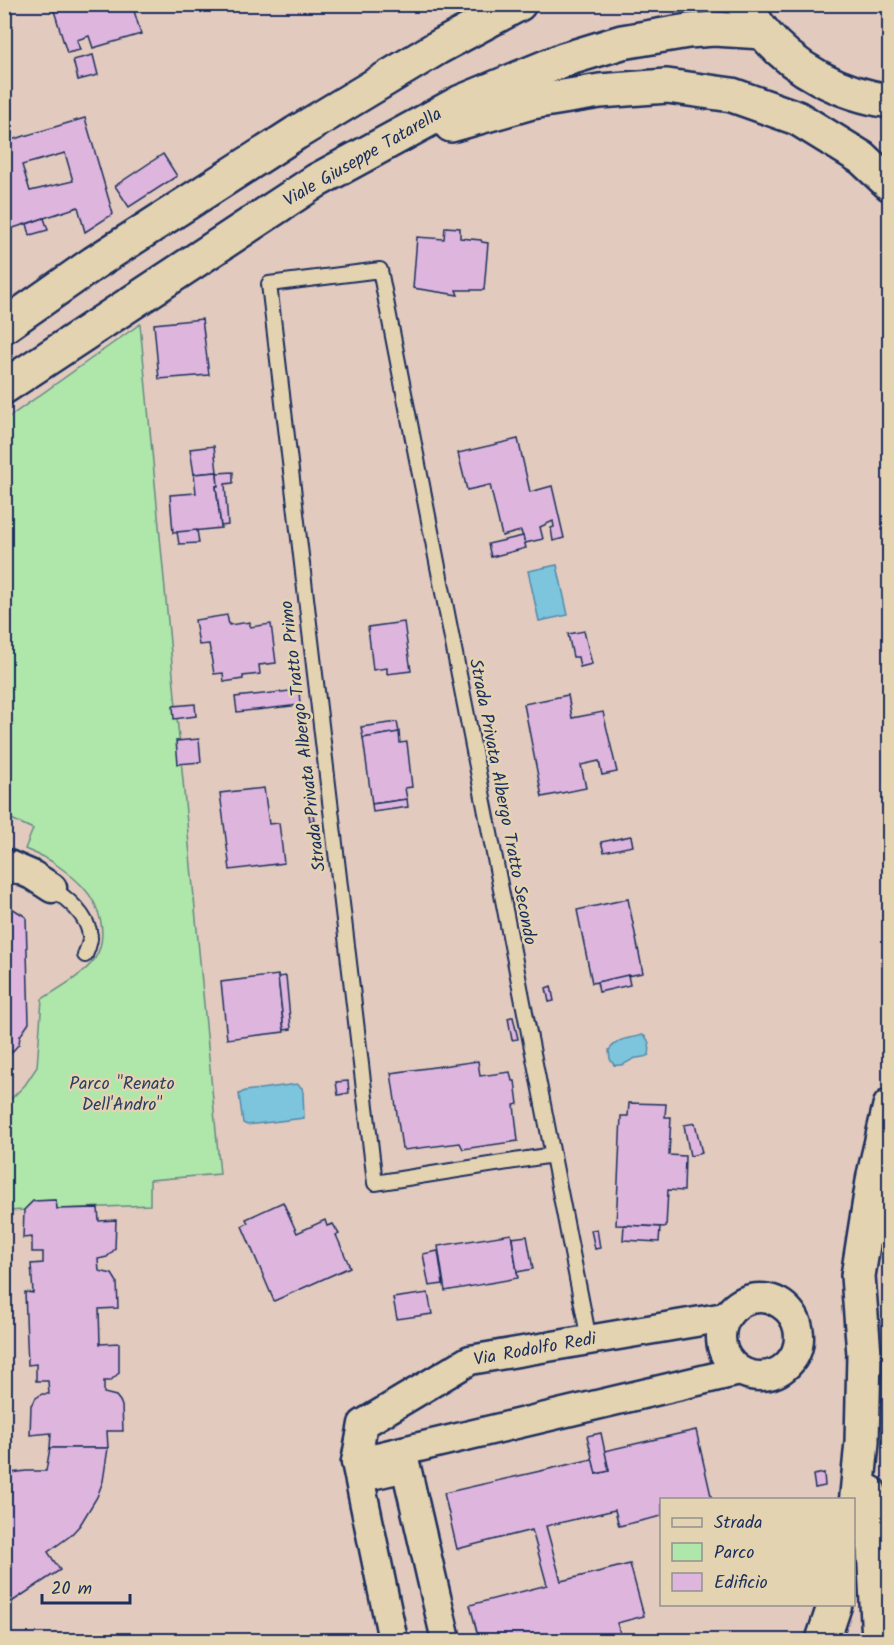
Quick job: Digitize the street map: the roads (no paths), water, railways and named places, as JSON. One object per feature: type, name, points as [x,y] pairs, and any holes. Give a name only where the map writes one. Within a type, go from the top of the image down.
[{"type":"main road","points":[[4,326],[94,263],[296,134],[437,48],[519,4]]},
{"type":"main road","points":[[744,4],[763,32],[793,62],[830,84],[870,98],[890,101]]},
{"type":"main road","name":"Viale Giuseppe Tatarella","points":[[4,387],[316,181],[461,102],[563,60],[622,42],[667,33],[706,30],[763,32]]},
{"type":"main road","points":[[384,145],[532,102],[600,91],[667,86],[732,95],[796,118],[862,158],[890,184]]},
{"type":"main road","points":[[855,1516],[862,1443],[864,1354],[858,1276],[874,1175],[890,1106]]},
{"type":"main road","points":[[862,1443],[873,1528],[879,1641]]},
{"type":"main road","points":[[823,1641],[836,1606]]},
{"type":"street","points":[[4,863],[32,875],[52,888]]},
{"type":"street","name":"Via Rodolfo Redi","points":[[357,1470],[740,1371],[766,1376],[789,1363],[796,1352],[799,1339],[798,1326],[792,1314],[783,1305],[771,1299],[758,1297],[745,1300],[725,1317],[470,1360],[363,1425],[357,1470],[393,1641]]},
{"type":"street","points":[[725,1317],[721,1329],[724,1353],[740,1371]]},
{"type":"street","points":[[357,1470],[406,1467],[446,1641]]},
{"type":"lane","name":"Strada Privata Albergo Tratto Secondo","points":[[269,284],[380,270],[589,1340]]},
{"type":"lane","name":"Strada Privata Albergo Tratto Primo","points":[[269,284],[375,1183],[552,1155]]},
{"type":"lane","points":[[52,888],[67,899],[82,916],[90,936],[85,955]]},
{"type":"water","points":[[557,565],[568,615],[539,621],[528,571]]},
{"type":"water","points":[[642,1035],[649,1043],[649,1055],[635,1058],[623,1065],[614,1065],[610,1059],[609,1050],[621,1040]]},
{"type":"water","points":[[297,1084],[303,1092],[304,1118],[247,1125],[243,1123],[239,1094],[245,1091]]},
{"type":"park label","name":"Parco \"Renato Dell'Andro\"","points":[[122,1094]]}]
